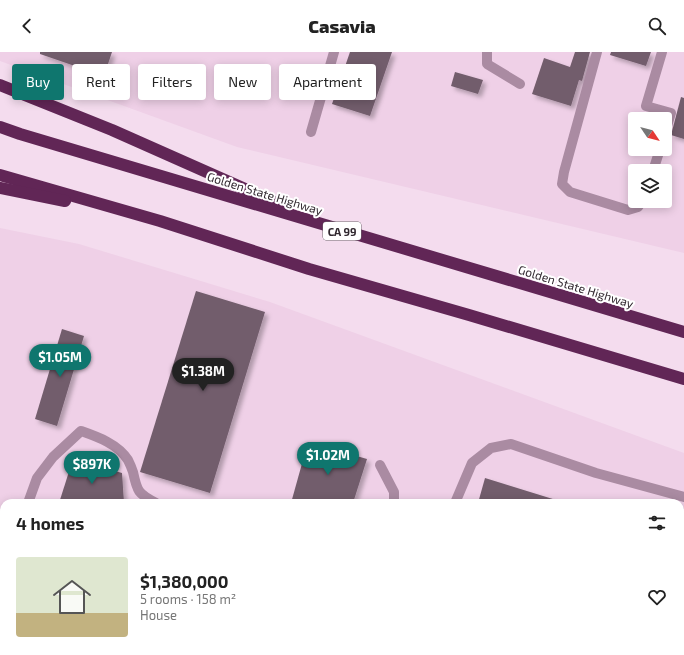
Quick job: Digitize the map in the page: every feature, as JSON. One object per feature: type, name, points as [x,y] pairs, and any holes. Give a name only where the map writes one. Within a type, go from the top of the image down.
[{"type":"highway","points":[[0,85],[112,130],[335,228]]},
{"type":"highway","name":"Golden State Highway","points":[[0,127],[684,332]]},
{"type":"highway","points":[[0,175],[160,221],[309,269],[684,379]]},
{"type":"highway","points":[[0,188],[160,221]]},
{"type":"street","points":[[312,132],[334,52]]},
{"type":"street","points":[[487,52],[488,64],[520,84]]},
{"type":"street","points":[[597,52],[562,184],[570,192],[628,210],[635,208]]},
{"type":"street","points":[[662,52],[646,106],[667,112]]},
{"type":"street","points":[[29,499],[37,478],[53,456],[81,431],[104,439],[129,461],[136,489],[143,499]]},
{"type":"street","points":[[457,499],[472,463],[491,448],[511,444],[596,473],[684,497]]},
{"type":"street","points":[[380,465],[394,492],[394,499]]},
{"type":"shaded area","points":[[0,52],[684,52],[684,253],[237,147],[107,100],[130,100],[130,64],[72,64],[72,87],[64,84],[64,64],[12,64],[12,65],[0,61]]},
{"type":"shaded area","points":[[0,228],[79,244],[270,302],[684,453],[684,499],[0,499]]},
{"type":"building","points":[[40,52],[112,52],[108,64],[72,65],[40,54]]},
{"type":"building","points":[[350,52],[392,52],[376,99],[376,64],[346,64]]},
{"type":"building","points":[[575,52],[590,52],[582,81],[579,80],[571,106],[532,94],[544,58],[570,67]]},
{"type":"building","points":[[611,52],[651,52],[646,66],[610,55]]},
{"type":"building","points":[[455,72],[483,80],[478,94],[451,86]]},
{"type":"building","points":[[681,97],[684,98],[684,139],[672,135]]},
{"type":"building","points":[[333,100],[376,100],[370,116],[332,104]]},
{"type":"building","points":[[196,291],[265,312],[210,493],[140,472]]},
{"type":"building","points":[[62,329],[84,336],[57,426],[35,419]]},
{"type":"building","points":[[308,442],[367,459],[354,499],[292,499]]},
{"type":"building","points":[[73,459],[122,473],[124,499],[60,499]]},
{"type":"building","points":[[485,478],[553,499],[479,499]]}]
